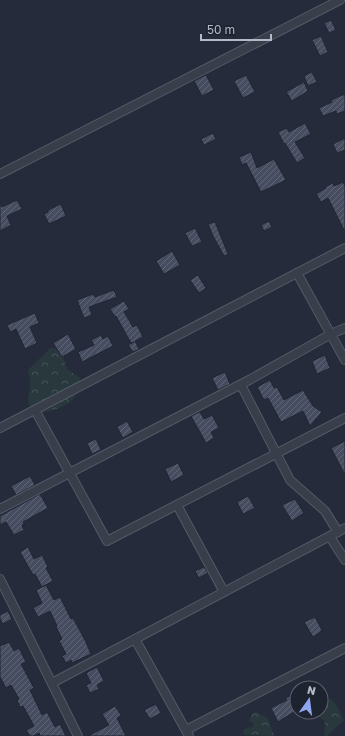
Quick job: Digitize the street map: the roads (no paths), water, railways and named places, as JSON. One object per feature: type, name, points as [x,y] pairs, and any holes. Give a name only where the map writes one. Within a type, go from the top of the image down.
[{"type":"street","points":[[0,174],[340,0]]},
{"type":"street","points":[[0,428],[345,248]]},
{"type":"street","points":[[296,274],[345,360]]},
{"type":"street","points":[[0,508],[241,385],[330,334],[345,328]]},
{"type":"street","points":[[52,683],[342,530],[324,511],[290,480],[241,385]]},
{"type":"street","points":[[35,410],[106,541],[345,418]]},
{"type":"street","points":[[177,505],[224,592]]},
{"type":"street","points":[[330,537],[345,560]]},
{"type":"street","points":[[0,579],[78,736]]},
{"type":"street","points":[[135,639],[188,733],[345,648]]}]
